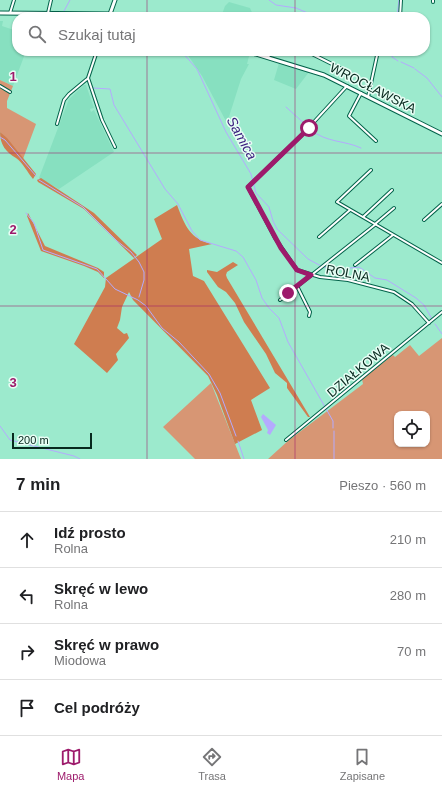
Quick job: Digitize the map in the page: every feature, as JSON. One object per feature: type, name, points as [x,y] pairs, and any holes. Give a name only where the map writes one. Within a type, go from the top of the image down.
[{"type":"main road","points":[[110,12],[115,0]]},
{"type":"main road","points":[[0,13],[10,14]]},
{"type":"main road","name":"WROCŁAWSKA","points":[[264,56],[317,72],[442,134]]},
{"type":"street","points":[[10,14],[14,0]]},
{"type":"street","points":[[48,12],[51,0]]},
{"type":"street","points":[[400,12],[401,0]]},
{"type":"street","points":[[56,124],[64,100],[88,78],[95,56]]},
{"type":"street","points":[[316,56],[340,68]]},
{"type":"street","points":[[368,97],[377,56]]},
{"type":"street","points":[[88,78],[102,120],[115,147]]},
{"type":"street","points":[[0,86],[10,92]]},
{"type":"street","name":"ROLNA","points":[[347,86],[302,135],[254,183],[248,187],[281,248],[297,270],[311,275],[348,280],[394,292],[412,304],[429,323]]},
{"type":"street","points":[[361,93],[349,116],[376,141]]},
{"type":"street","points":[[371,170],[337,202],[442,263]]},
{"type":"street","points":[[363,217],[392,190]]},
{"type":"street","points":[[424,220],[442,204]]},
{"type":"street","points":[[280,300],[394,208]]},
{"type":"street","points":[[319,237],[350,210]]},
{"type":"street","points":[[355,265],[393,235]]},
{"type":"street","points":[[296,286],[310,312],[309,316]]},
{"type":"street","name":"DZIAŁKOWA","points":[[286,440],[442,312]]},
{"type":"shaded area","points":[[229,2],[250,8],[252,12],[223,12],[225,6]]},
{"type":"shaded area","points":[[0,21],[3,21],[2,26],[12,29],[12,56],[24,56],[13,86],[0,80]]},
{"type":"shaded area","points":[[188,56],[249,56],[247,64],[249,64],[241,79],[227,123],[202,76]]},
{"type":"shaded area","points":[[279,63],[309,72],[296,89],[274,80]]},
{"type":"shaded area","points":[[0,80],[13,86],[7,101],[7,108],[36,124],[23,159],[0,132]]},
{"type":"shaded area","points":[[84,85],[86,85],[94,108],[90,109],[91,112],[94,110],[114,152],[59,189],[39,178],[69,99]]},
{"type":"shaded area","points":[[0,132],[7,138],[36,174],[33,179],[21,163],[4,148],[1,141]]},
{"type":"shaded area","points":[[41,178],[94,213],[137,255],[134,258],[84,209],[38,182],[37,180]]},
{"type":"shaded area","points":[[177,205],[186,225],[193,235],[198,239],[212,244],[189,249],[193,276],[204,281],[270,388],[251,400],[262,430],[235,444],[217,395],[208,376],[133,300],[129,292],[122,307],[117,328],[124,334],[127,333],[129,338],[116,354],[118,360],[107,373],[74,344],[105,287],[106,278],[162,239],[154,219]]},
{"type":"shaded area","points":[[28,213],[45,246],[98,268],[104,272],[104,278],[98,272],[84,266],[41,251],[27,216]]},
{"type":"shaded area","points":[[233,262],[238,265],[227,272],[227,278],[310,417],[308,417],[287,388],[287,383],[275,373],[266,354],[244,322],[235,303],[226,292],[218,287],[207,272],[207,270],[217,272]]},
{"type":"shaded area","points":[[442,338],[442,459],[268,459],[289,440],[363,384],[362,379],[393,355],[395,357],[410,345],[419,356]]},
{"type":"shaded area","points":[[211,383],[241,459],[195,459],[163,427]]},
{"type":"shaded area","points":[[263,414],[276,425],[270,435],[267,433],[268,430],[261,417]]},
{"type":"waterway","points":[[64,11],[70,0]]},
{"type":"waterway","points":[[269,0],[276,5],[296,8],[305,12]]},
{"type":"waterway","points":[[398,12],[399,0]]},
{"type":"waterway","name":"Samica","points":[[185,56],[197,69],[226,132],[251,174],[256,193],[269,207],[277,229],[308,259],[321,266]]},
{"type":"waterway","points":[[392,56],[398,61]]},
{"type":"waterway","points":[[401,62],[414,68]]},
{"type":"waterway","points":[[415,69],[427,78],[442,97]]},
{"type":"waterway","points":[[93,88],[110,89],[114,105],[165,189],[178,204],[192,231],[200,240],[236,251],[243,257],[256,280],[262,298],[279,318],[288,342],[333,421],[333,428]]},
{"type":"waterway","points":[[286,107],[307,126]]},
{"type":"waterway","points":[[311,130],[323,137],[355,145],[361,148]]},
{"type":"waterway","points":[[0,137],[5,140],[36,176]]},
{"type":"waterway","points":[[39,180],[83,207],[117,241],[131,252],[139,262],[144,272],[144,280],[139,297]]},
{"type":"waterway","points":[[26,213],[34,223],[43,250],[97,269],[115,289],[138,300],[146,306],[162,328],[179,342],[209,374],[220,393],[236,436]]},
{"type":"waterway","name":"Samica","points":[[324,267],[334,270],[359,267],[375,278],[387,280],[416,298],[424,305],[432,319]]},
{"type":"waterway","name":"Samica","points":[[435,324],[442,334]]},
{"type":"waterway","points":[[0,426],[10,440],[74,456],[80,459]]},
{"type":"waterway","points":[[334,431],[334,459]]},
{"type":"waterway","points":[[238,441],[244,459]]},
{"type":"route","points":[[288,293],[311,275],[297,270],[281,248],[248,187],[256,181],[309,128]]}]
